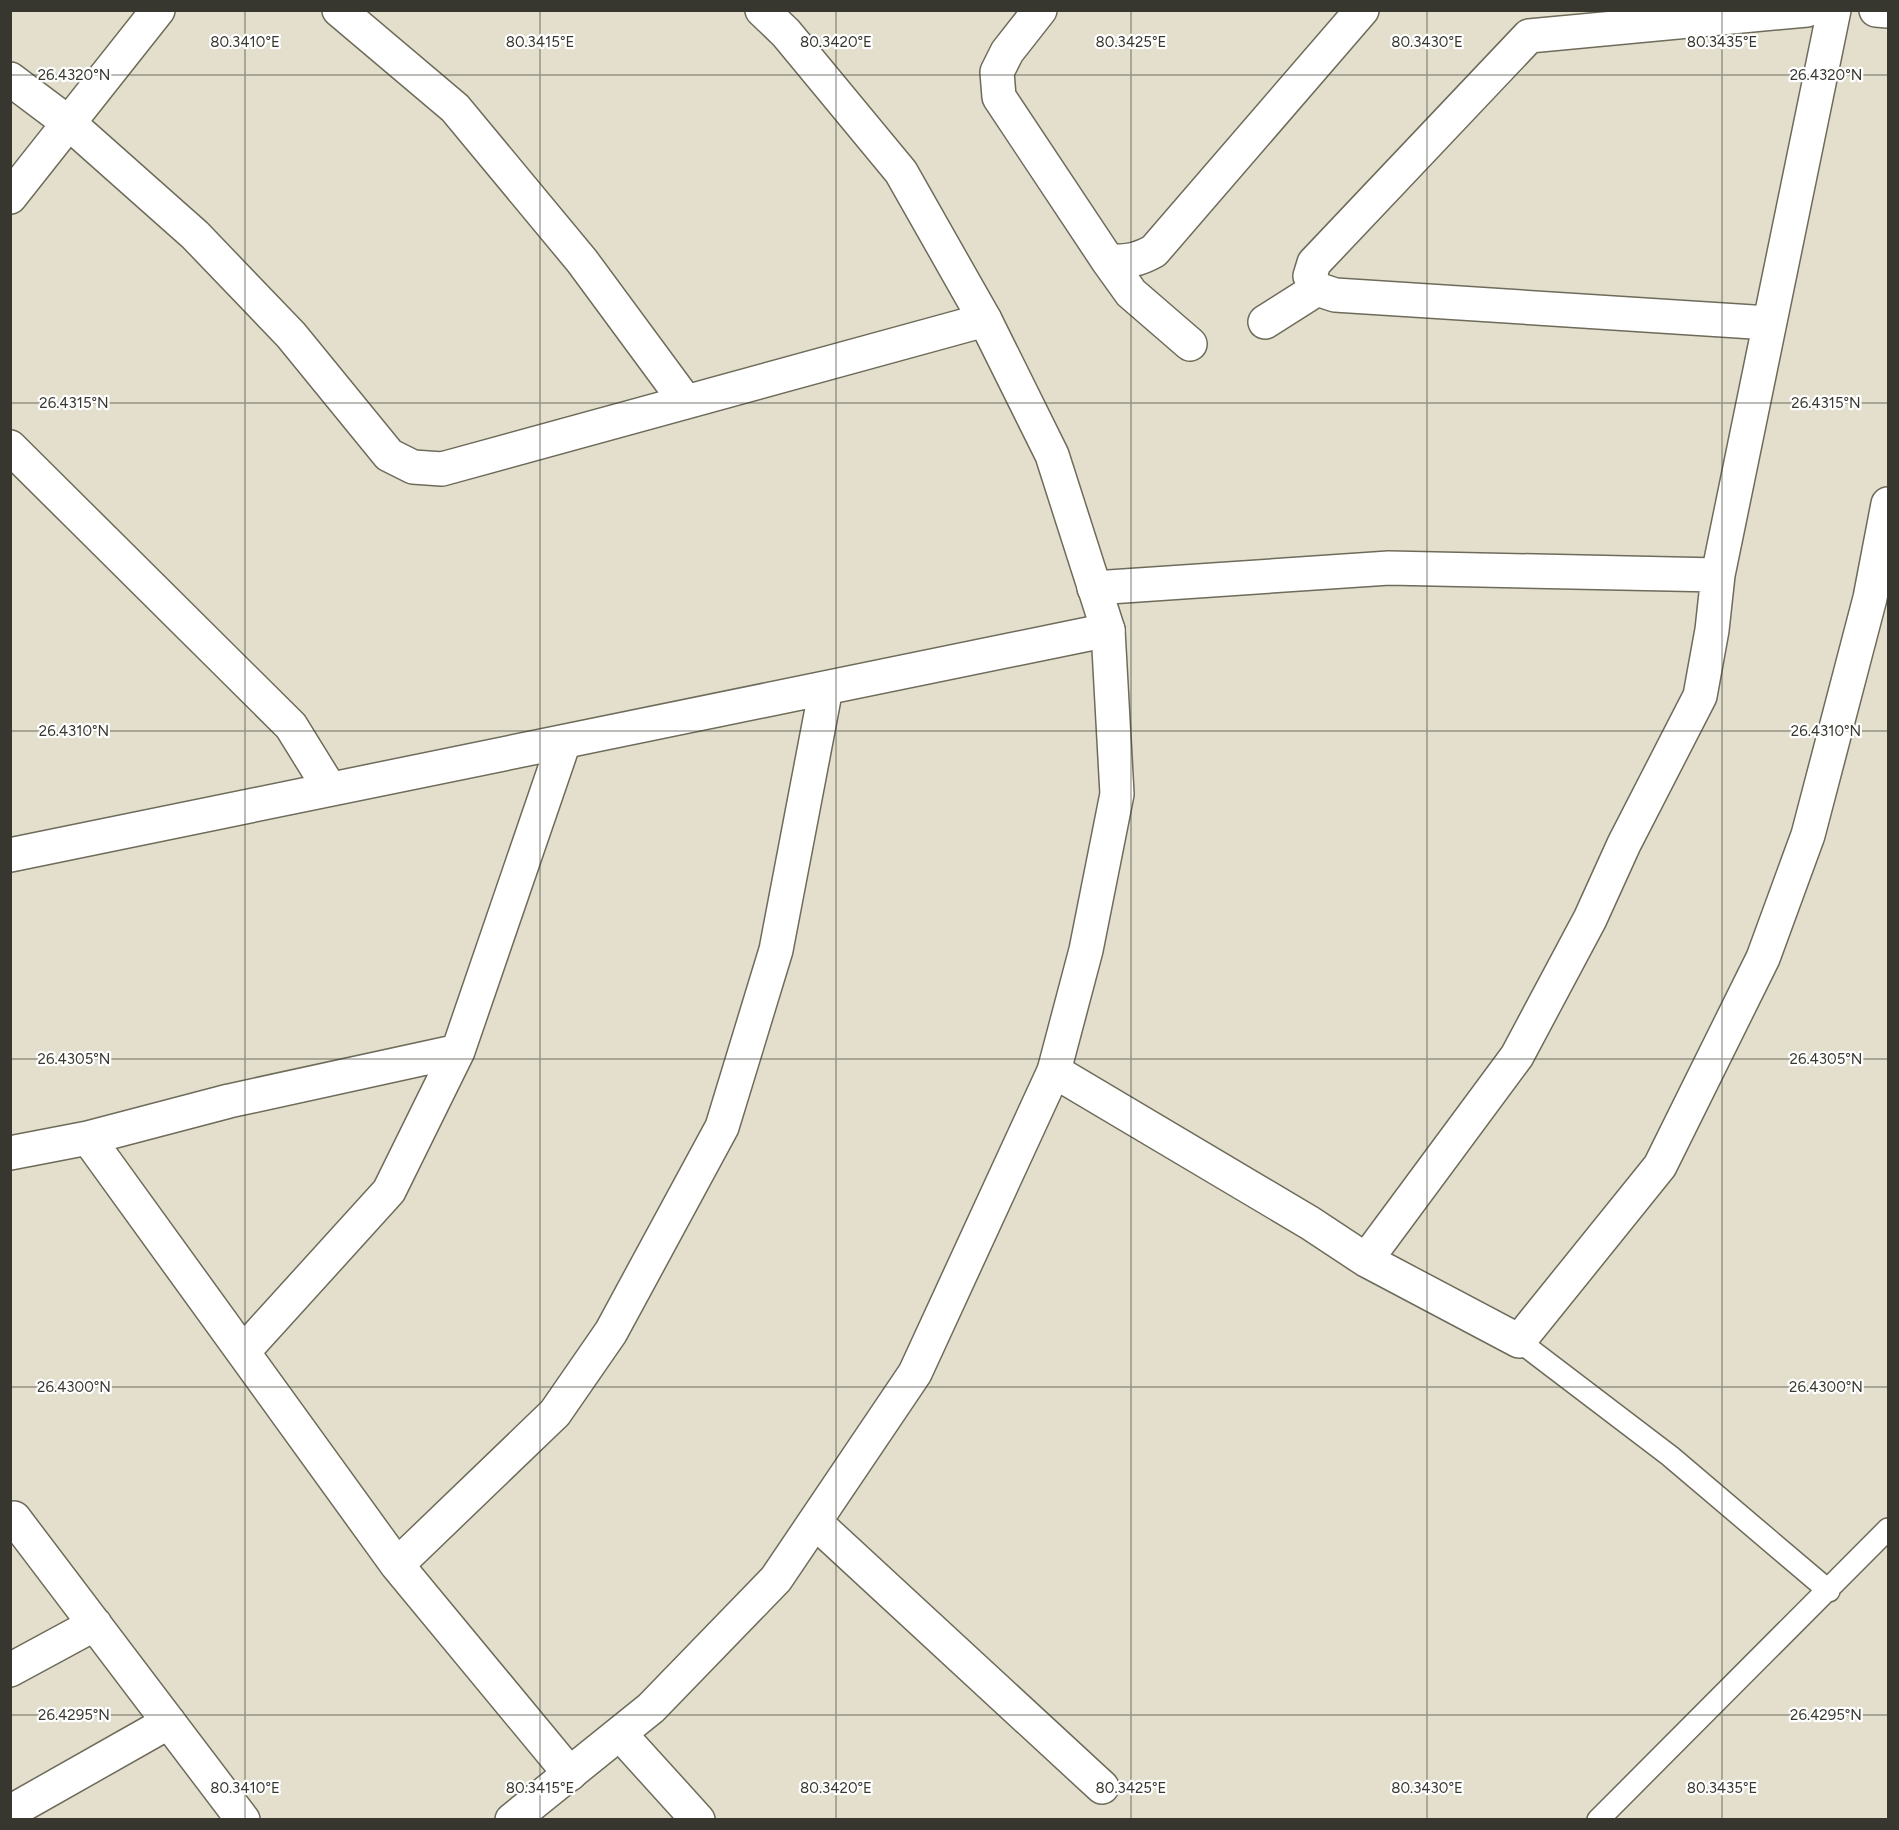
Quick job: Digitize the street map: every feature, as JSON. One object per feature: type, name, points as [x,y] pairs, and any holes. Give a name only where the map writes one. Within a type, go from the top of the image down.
[{"type":"street","points":[[10,197],[158,10]]},
{"type":"street","points":[[339,10],[455,108],[582,261],[686,402]]},
{"type":"street","points":[[512,1820],[651,1708],[776,1579],[915,1373],[1054,1071],[1086,950],[1117,794],[1108,630],[1052,455],[985,320],[901,172],[786,33],[762,10]]},
{"type":"street","points":[[1040,10],[1007,52],[996,72],[999,97],[1131,293],[1190,344]]},
{"type":"street","points":[[1108,261],[1126,262],[1139,259],[1154,251],[1362,10]]},
{"type":"street","points":[[1769,323],[1335,295],[1317,289],[1310,276],[1314,263],[1522,23],[1807,10]]},
{"type":"street","points":[[1366,1260],[1517,1056],[1590,919],[1624,844],[1700,696],[1712,630],[1718,575],[1834,10]]},
{"type":"street","points":[[1876,10],[1888,11]]},
{"type":"street","points":[[10,79],[70,124],[195,235],[291,335],[389,455],[413,467],[442,469],[985,320]]},
{"type":"street","points":[[1265,322],[1317,289]]},
{"type":"street","points":[[10,447],[291,726],[330,789]]},
{"type":"street","points":[[1054,1071],[1310,1223],[1366,1260],[1519,1341],[1660,1166],[1763,958],[1808,835],[1870,598],[1888,504]]},
{"type":"street","points":[[1094,588],[1389,568],[1718,575]]},
{"type":"street","points":[[10,855],[1108,630]]},
{"type":"street","points":[[397,1565],[555,1413],[611,1332],[722,1127],[776,950],[826,688]]},
{"type":"street","points":[[243,1352],[389,1191],[458,1051],[564,742]]},
{"type":"street","points":[[10,1153],[88,1138],[229,1101],[458,1051]]},
{"type":"street","points":[[88,1138],[397,1565],[570,1774]]},
{"type":"street","points":[[12,1517],[243,1820]]},
{"type":"street","points":[[814,1522],[1102,1787]]},
{"type":"street","points":[[10,1670],[95,1624]]},
{"type":"street","points":[[10,1812],[170,1722]]},
{"type":"street","points":[[620,1734],[698,1820]]},
{"type":"lane","points":[[1519,1341],[1670,1456],[1829,1591]]},
{"type":"lane","points":[[1598,1820],[1622,1793],[1829,1591],[1888,1529]]}]
